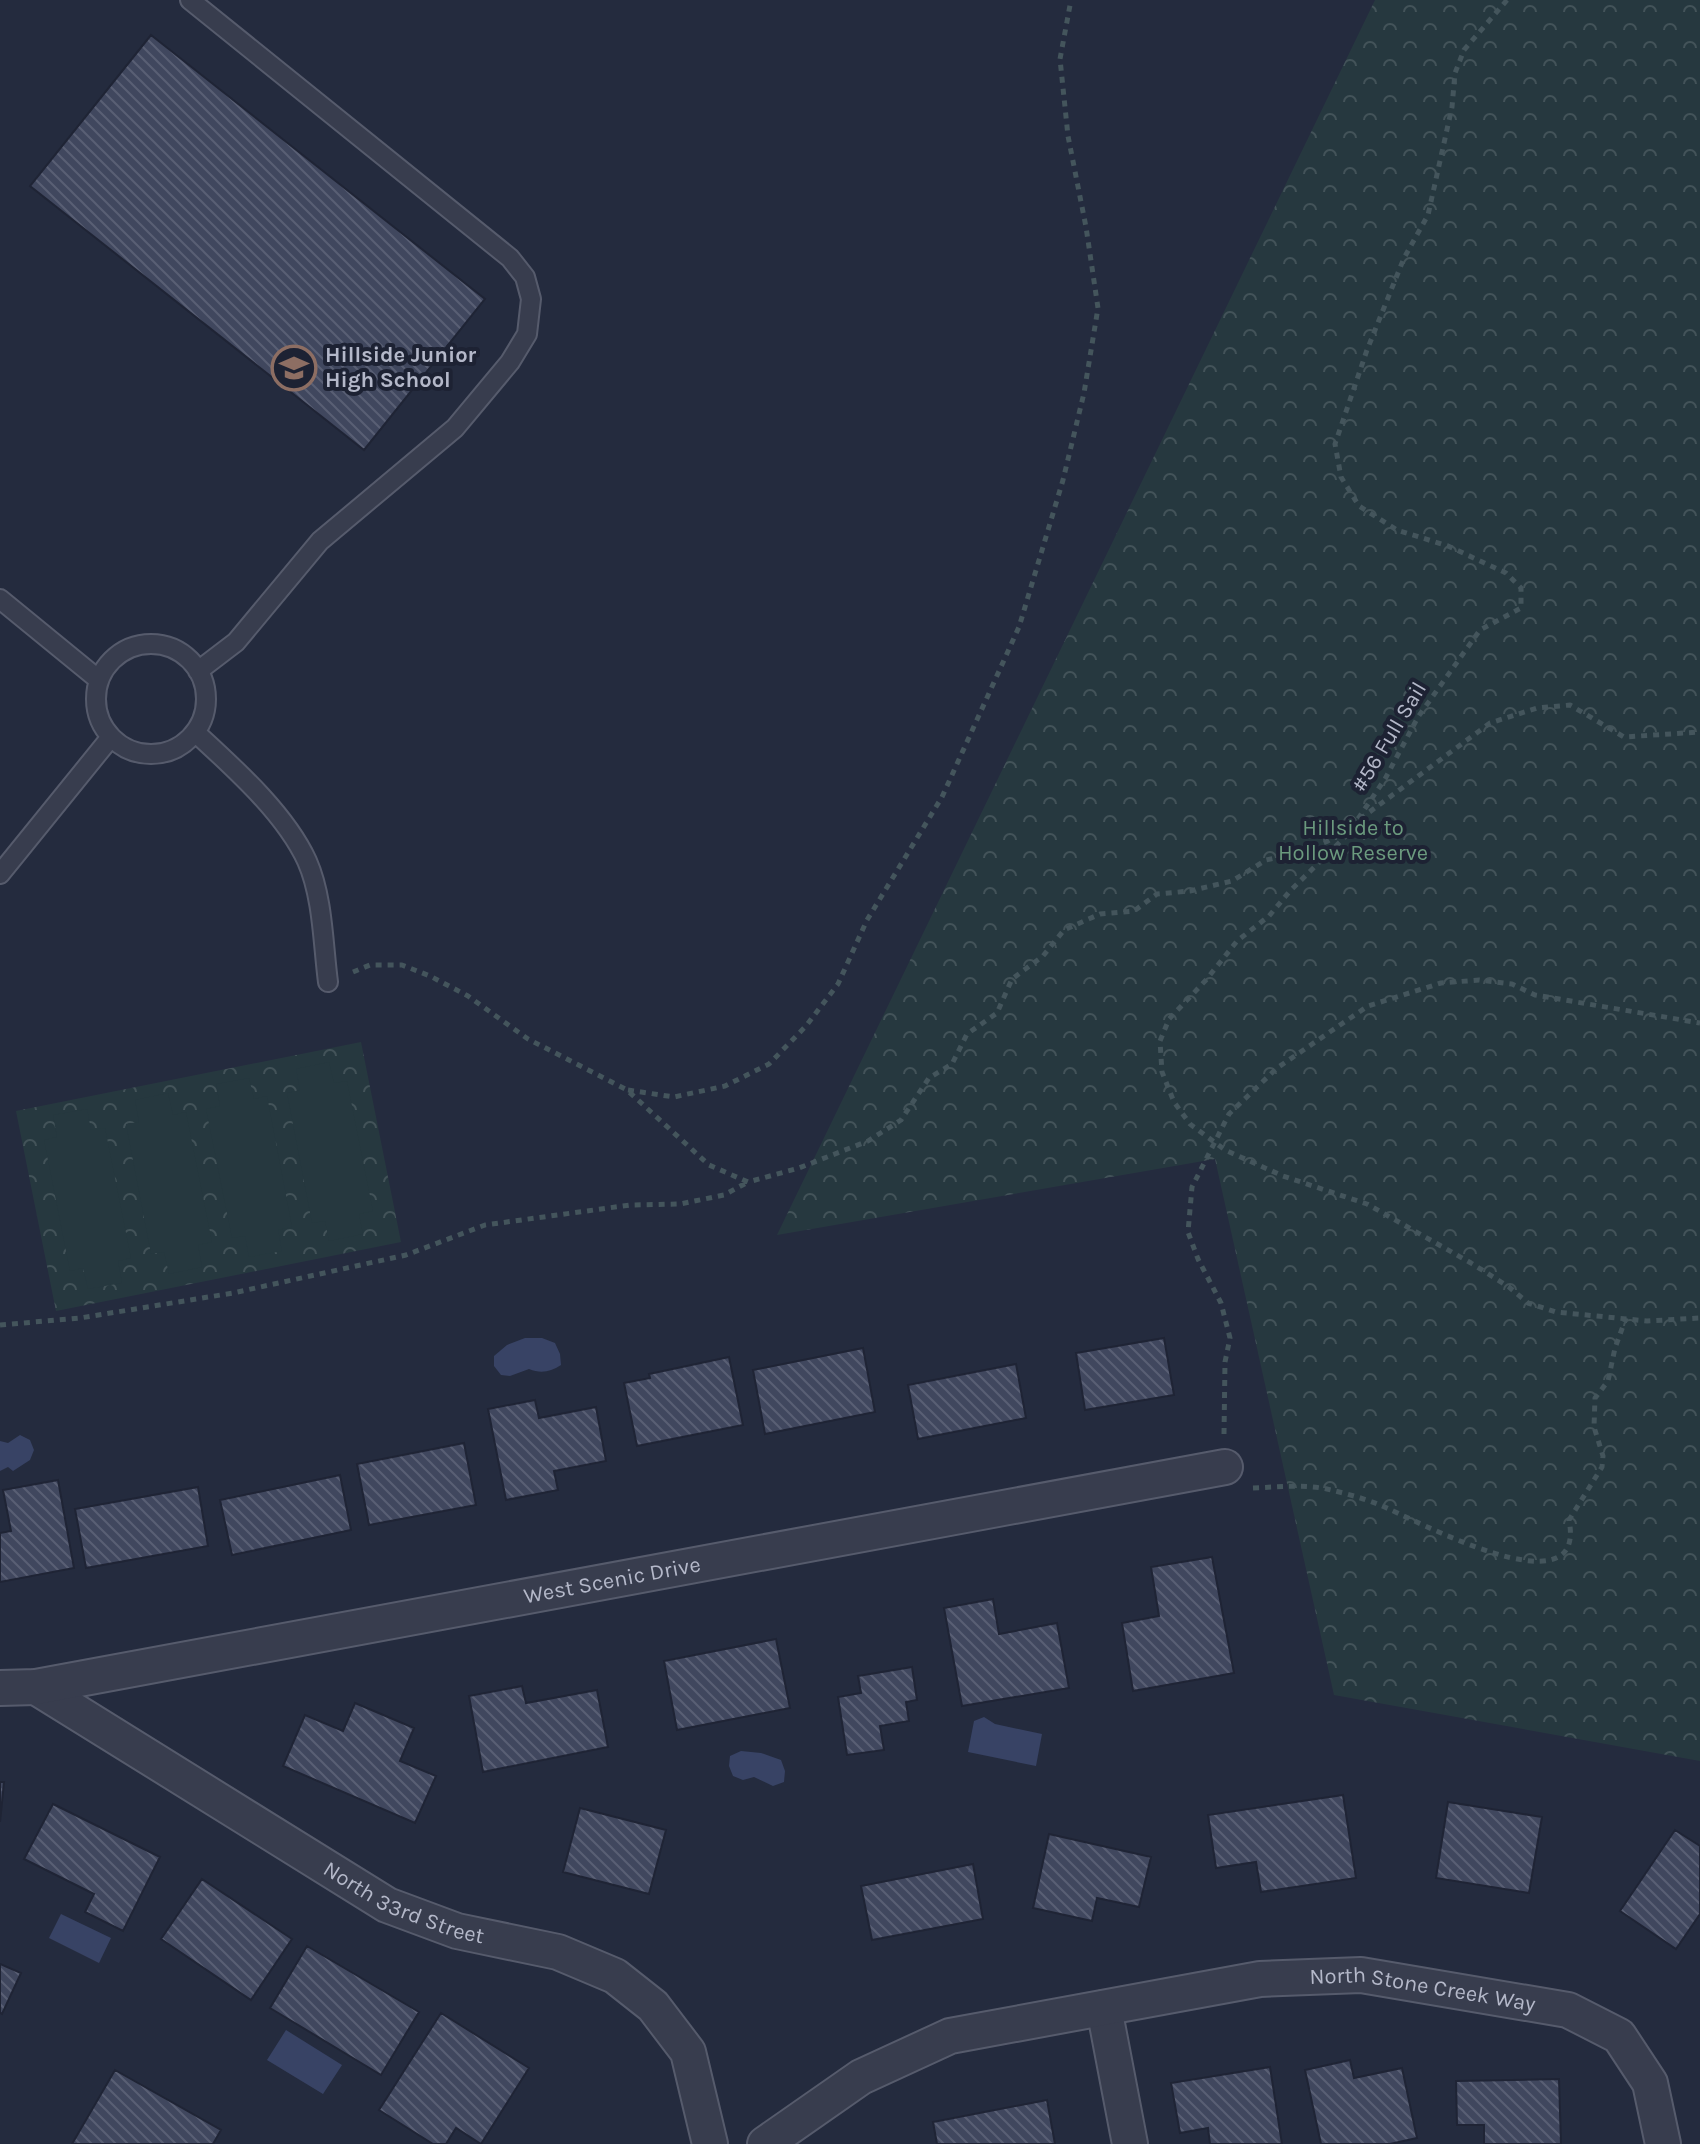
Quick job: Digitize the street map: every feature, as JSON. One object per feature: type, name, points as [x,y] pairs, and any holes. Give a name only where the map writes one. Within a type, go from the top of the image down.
[{"type":"street","name":"West Scenic Drive","points":[[0,1688],[36,1687],[1221,1457]]},
{"type":"street","name":"North 33rd Street","points":[[36,1687],[387,1905],[457,1931],[558,1952],[615,1976],[653,2006],[688,2052],[710,2144]]},
{"type":"street","name":"North Stone Creek Way","points":[[765,2144],[861,2077],[950,2036],[1260,1979],[1361,1975],[1568,2010],[1619,2036],[1650,2083],[1663,2144]]},
{"type":"street","points":[[1104,2008],[1130,2144]]},
{"type":"lane","points":[[190,0],[510,258],[525,277],[531,299],[527,334],[520,348],[463,421],[320,541],[236,642],[198,671]]},
{"type":"lane","points":[[0,599],[99,680]]},
{"type":"lane","points":[[149,643],[167,646],[183,654],[204,683],[206,701],[203,719],[179,747],[162,754],[134,751],[111,737],[100,723],[95,705],[99,680],[103,669],[115,656],[131,647],[149,643]]},
{"type":"lane","points":[[195,732],[269,806],[307,862],[313,881],[328,982]]},
{"type":"lane","points":[[0,874],[111,737]]},
{"type":"path","points":[[627,1090],[674,1097],[725,1086],[769,1064],[806,1026],[838,984],[867,920],[942,797],[1019,627],[1063,480],[1084,393],[1098,308],[1068,136],[1060,59],[1071,0]]},
{"type":"path","name":"#56 Full Sail","points":[[1507,0],[1464,50],[1455,73],[1452,107],[1428,215],[1404,258],[1367,350],[1335,444],[1341,477],[1359,506],[1397,530],[1448,546],[1506,573],[1521,588],[1521,608],[1480,630],[1418,717],[1385,779],[1347,835],[1269,916],[1237,941],[1169,1019],[1160,1041],[1162,1072],[1174,1102],[1190,1124],[1225,1150],[1283,1176],[1367,1204],[1471,1263],[1528,1303],[1556,1312],[1647,1321],[1700,1318]]},
{"type":"path","points":[[0,1325],[95,1316],[217,1296],[406,1255],[485,1225],[630,1205],[680,1204],[724,1195],[748,1182],[799,1168],[868,1141],[901,1120],[929,1078],[952,1064],[967,1034],[997,1013],[1012,979],[1043,956],[1064,930],[1100,914],[1134,911],[1157,894],[1190,891],[1232,881],[1266,860],[1302,852],[1328,841],[1490,723],[1537,708],[1570,705],[1624,737],[1700,732]]},
{"type":"path","points":[[328,982],[370,965],[402,965],[430,976],[468,996],[528,1039],[627,1090],[709,1165],[748,1182]]},
{"type":"path","points":[[1626,1318],[1608,1381],[1595,1398],[1594,1427],[1603,1456],[1602,1467],[1569,1520],[1572,1535],[1568,1548],[1556,1557],[1544,1562],[1521,1562],[1377,1504],[1325,1489],[1293,1485],[1223,1490],[1221,1457],[1225,1362],[1230,1338],[1221,1303],[1188,1232],[1192,1187],[1229,1114],[1247,1094],[1277,1068],[1368,1006],[1441,983],[1479,980],[1512,984],[1535,995],[1700,1023]]},
{"type":"green space","name":"Hillside to Hollow Reserve","points":[[1375,0],[1700,0],[1700,1761],[1334,1695],[1215,1159],[777,1235]]},
{"type":"green space","points":[[361,1042],[401,1242],[56,1311],[16,1111]]},
{"type":"green space","points":[[329,1062],[334,1083],[347,1081],[373,1211],[359,1214],[363,1234],[329,1241],[325,1221],[312,1223],[287,1093],[300,1090],[296,1069]]},
{"type":"green space","points":[[249,1078],[254,1099],[267,1096],[292,1227],[278,1230],[282,1251],[249,1257],[245,1236],[232,1238],[206,1109],[220,1106],[216,1084]]},
{"type":"green space","points":[[168,1093],[173,1115],[186,1112],[212,1242],[198,1245],[202,1267],[169,1274],[164,1252],[151,1254],[126,1124],[139,1122],[135,1100]]},
{"type":"green space","points":[[87,1109],[91,1130],[105,1128],[131,1258],[118,1261],[122,1283],[88,1289],[83,1268],[70,1271],[44,1140],[57,1137],[53,1115]]},
{"type":"water","points":[[525,1338],[542,1338],[555,1343],[561,1365],[545,1372],[529,1369],[510,1376],[501,1375],[494,1366],[494,1356],[507,1345]]},
{"type":"water","points":[[20,1435],[30,1440],[34,1450],[30,1460],[13,1471],[8,1467],[0,1471],[0,1441],[8,1443]]},
{"type":"water","points":[[984,1717],[995,1724],[1042,1734],[1036,1766],[968,1752],[974,1721]]},
{"type":"water","points":[[741,1751],[761,1753],[781,1760],[785,1771],[784,1782],[773,1786],[754,1777],[743,1780],[733,1776],[729,1766],[730,1756]]},
{"type":"water","points":[[61,1914],[111,1938],[99,1963],[49,1938]]},
{"type":"water","points":[[286,2030],[342,2065],[323,2094],[267,2060]]},
{"type":"building","points":[[151,35],[485,299],[364,450],[30,186]]},
{"type":"building","points":[[1164,1338],[1174,1395],[1085,1410],[1076,1353]]},
{"type":"building","points":[[863,1348],[875,1412],[765,1434],[753,1370]]},
{"type":"building","points":[[729,1357],[743,1425],[637,1446],[624,1383],[650,1378],[649,1374]]},
{"type":"building","points":[[1016,1364],[1026,1418],[918,1439],[908,1385]]},
{"type":"building","points":[[535,1400],[539,1418],[596,1407],[606,1461],[554,1471],[558,1490],[506,1500],[488,1409]]},
{"type":"building","points":[[464,1443],[476,1505],[369,1525],[357,1464]]},
{"type":"building","points":[[340,1475],[351,1530],[232,1555],[220,1500]]},
{"type":"building","points":[[58,1480],[74,1568],[0,1582],[0,1533],[11,1531],[3,1490]]},
{"type":"building","points":[[198,1487],[208,1546],[86,1568],[75,1509]]},
{"type":"building","points":[[1212,1557],[1234,1673],[1133,1691],[1122,1623],[1159,1616],[1151,1567]]},
{"type":"building","points":[[993,1599],[999,1634],[1057,1623],[1069,1688],[962,1706],[944,1608]]},
{"type":"building","points":[[776,1639],[790,1708],[677,1730],[664,1661]]},
{"type":"building","points":[[912,1667],[917,1700],[906,1702],[909,1721],[880,1726],[884,1750],[847,1755],[838,1697],[861,1693],[858,1676]]},
{"type":"building","points":[[522,1686],[526,1703],[597,1690],[608,1747],[483,1772],[469,1696]]},
{"type":"building","points":[[355,1703],[414,1728],[400,1761],[436,1776],[415,1823],[283,1766],[305,1715],[343,1731]]},
{"type":"building","points":[[0,1782],[4,1782],[0,1822]]},
{"type":"building","points":[[1343,1795],[1356,1878],[1261,1892],[1256,1862],[1216,1868],[1208,1815]]},
{"type":"building","points":[[1448,1802],[1542,1817],[1529,1893],[1436,1878]]},
{"type":"building","points":[[53,1804],[160,1857],[123,1931],[85,1912],[94,1894],[24,1859]]},
{"type":"building","points":[[580,1808],[666,1830],[649,1894],[563,1872]]},
{"type":"building","points":[[1675,1830],[1700,1846],[1700,1914],[1676,1949],[1620,1911]]},
{"type":"building","points":[[1049,1834],[1151,1857],[1139,1907],[1097,1898],[1092,1921],[1033,1908]]},
{"type":"building","points":[[973,1864],[983,1919],[872,1940],[861,1886]]},
{"type":"building","points":[[202,1879],[292,1939],[251,2000],[161,1939]]},
{"type":"building","points":[[307,1946],[419,2012],[381,2075],[270,2008]]},
{"type":"building","points":[[0,1964],[21,1973],[2,2014],[0,2013]]},
{"type":"building","points":[[441,2013],[529,2068],[481,2144],[456,2128],[446,2144],[433,2144],[379,2110]]},
{"type":"building","points":[[1350,2060],[1354,2078],[1402,2068],[1417,2138],[1390,2144],[1321,2144],[1305,2070]]},
{"type":"building","points":[[1270,2067],[1282,2144],[1210,2144],[1208,2128],[1180,2133],[1171,2083]]},
{"type":"building","points":[[115,2070],[221,2130],[213,2144],[72,2144]]},
{"type":"building","points":[[1559,2079],[1561,2144],[1484,2144],[1484,2125],[1457,2125],[1456,2081]]},
{"type":"building","points":[[1047,2100],[1055,2144],[937,2144],[933,2122]]},
{"type":"place","name":"Hillside Junior High School","points":[[294,368]]}]
